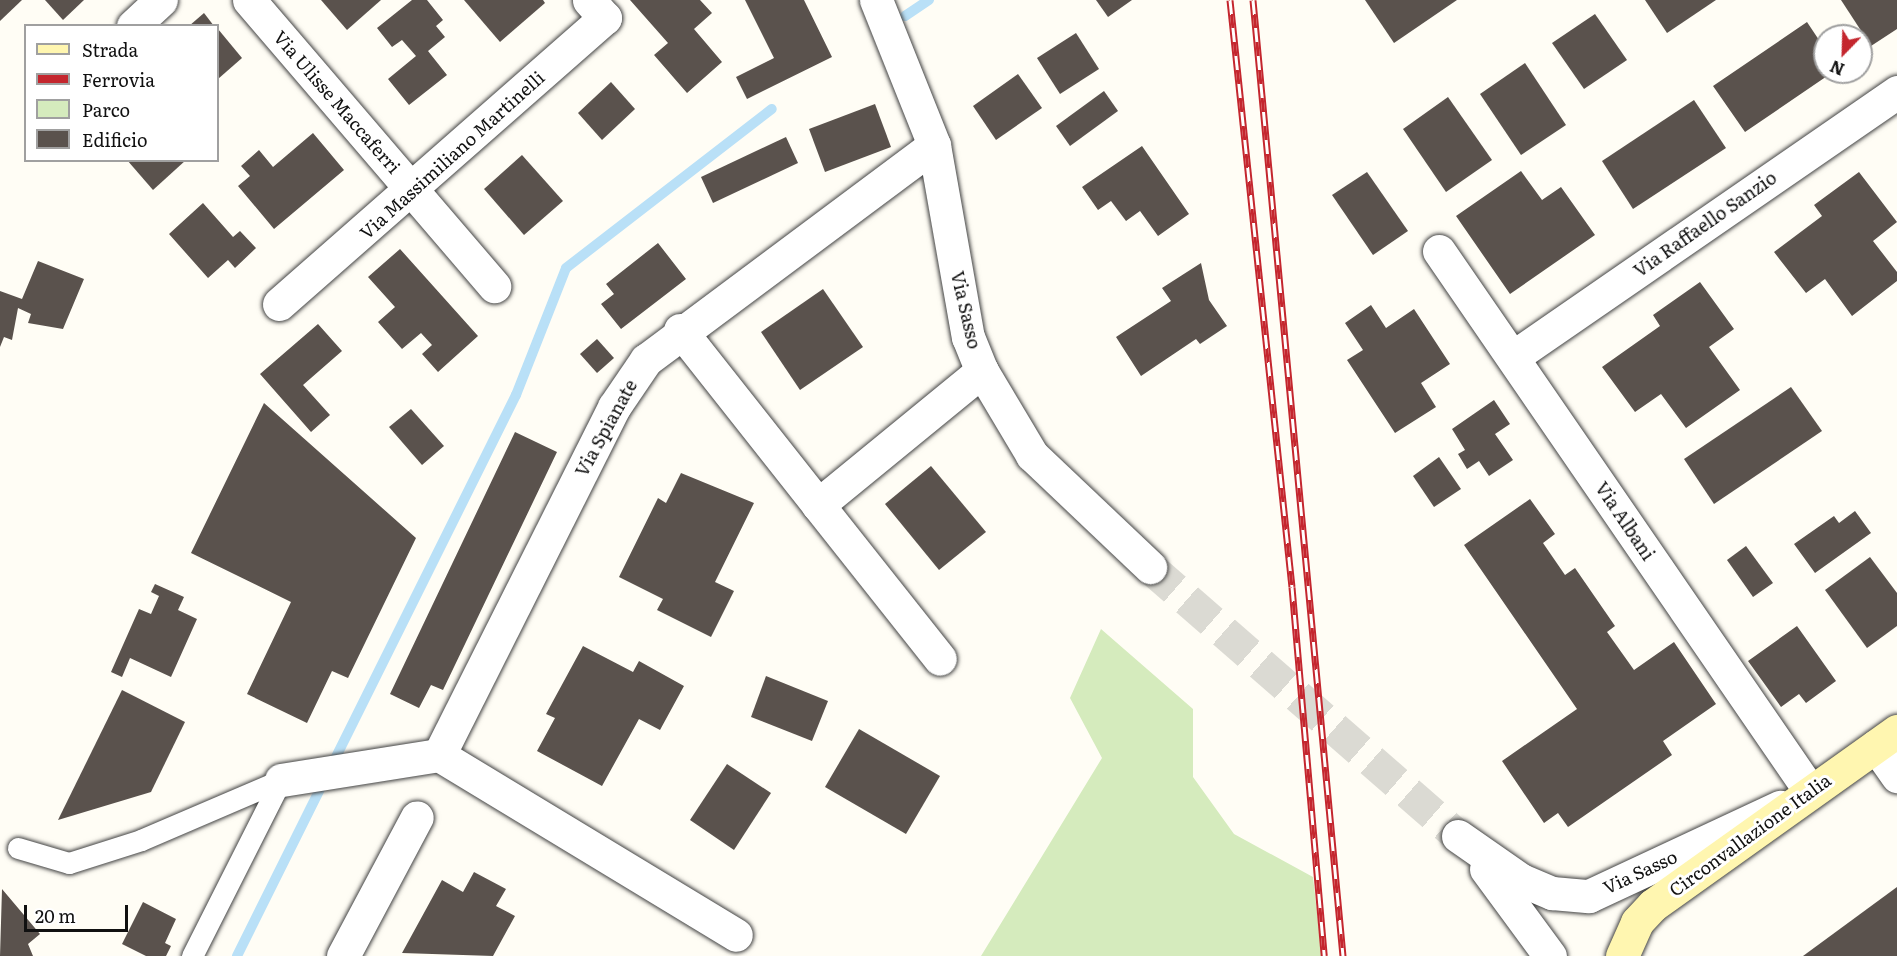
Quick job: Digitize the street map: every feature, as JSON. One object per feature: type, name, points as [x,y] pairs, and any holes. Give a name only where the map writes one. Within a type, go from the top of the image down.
[{"type":"main road","name":"Circonvallazione Italia","points":[[1622,956],[1638,922],[1653,905],[1804,795],[1886,739]]},
{"type":"street","points":[[135,24],[161,0]]},
{"type":"street","name":"Via Ulisse Maccaferri","points":[[249,0],[494,286]]},
{"type":"street","name":"Via Massimiliano Martinelli","points":[[279,304],[413,191],[605,18],[589,0]]},
{"type":"street","name":"Via Sasso","points":[[876,0],[934,145],[968,337],[982,370],[1032,455],[1150,567]]},
{"type":"street","name":"Via Raffaello Sanzio","points":[[1513,357],[1897,92]]},
{"type":"street","name":"Via Spianate","points":[[438,755],[614,406],[646,360],[680,330],[934,145]]},
{"type":"street","name":"Via Albani","points":[[1439,251],[1513,357],[1804,795]]},
{"type":"street","points":[[680,330],[940,659]]},
{"type":"street","points":[[818,505],[982,370]]},
{"type":"street","points":[[1886,739],[1897,776]]},
{"type":"street","points":[[297,778],[438,755],[736,935]]},
{"type":"street","name":"Via Sasso","points":[[1550,956],[1516,903],[1458,836],[1521,880],[1552,893],[1589,896],[1804,795]]},
{"type":"street","points":[[343,956],[417,817]]},
{"type":"lane","points":[[18,848],[69,863],[141,840],[297,778]]},
{"type":"lane","points":[[192,956],[297,778]]},
{"type":"green space","points":[[1101,629],[1193,709],[1193,777],[1234,834],[1313,877],[1322,956],[981,956],[1102,758],[1070,698]]},
{"type":"building","points":[[0,0],[22,0],[0,21]]},
{"type":"building","points":[[45,0],[84,0],[63,20]]},
{"type":"building","points":[[321,0],[381,0],[347,30]]},
{"type":"building","points":[[412,0],[427,0],[443,20],[436,26],[445,37],[428,51],[447,75],[409,105],[388,79],[416,56],[402,40],[392,47],[377,28]]},
{"type":"building","points":[[464,0],[543,0],[545,3],[500,42]]},
{"type":"building","points":[[630,0],[700,0],[712,13],[694,29],[722,62],[687,93],[654,55],[668,43]]},
{"type":"building","points":[[745,0],[804,0],[832,57],[747,99],[736,77],[774,58]]},
{"type":"building","points":[[1096,0],[1132,0],[1108,17]]},
{"type":"building","points":[[1365,0],[1457,0],[1394,43]]},
{"type":"building","points":[[1645,0],[1716,0],[1667,33]]},
{"type":"building","points":[[1841,0],[1897,0],[1897,29],[1873,45],[1873,24],[1857,24]]},
{"type":"building","points":[[204,13],[212,24],[191,24]]},
{"type":"building","points":[[1595,14],[1627,60],[1584,89],[1552,43]]},
{"type":"building","points":[[1807,22],[1813,31],[1813,84],[1815,84],[1745,132],[1713,86]]},
{"type":"building","points":[[219,30],[242,58],[219,78]]},
{"type":"building","points":[[1076,33],[1099,69],[1060,94],[1037,58]]},
{"type":"building","points":[[1525,63],[1566,125],[1521,155],[1480,94]]},
{"type":"building","points":[[1018,74],[1042,108],[996,140],[973,106]]},
{"type":"building","points":[[611,82],[635,109],[602,140],[578,113]]},
{"type":"building","points":[[1104,91],[1118,111],[1070,146],[1056,126]]},
{"type":"building","points":[[1448,97],[1492,160],[1446,192],[1403,129]]},
{"type":"building","points":[[1694,100],[1726,148],[1633,209],[1602,161]]},
{"type":"building","points":[[875,104],[891,147],[825,172],[809,129]]},
{"type":"building","points":[[313,133],[344,170],[274,229],[238,186],[250,176],[241,166],[259,150],[273,167]]},
{"type":"building","points":[[786,137],[798,163],[713,203],[701,177]]},
{"type":"building","points":[[1142,146],[1189,214],[1158,236],[1140,211],[1126,221],[1111,201],[1098,210],[1082,187]]},
{"type":"building","points":[[522,155],[563,201],[524,235],[484,189]]},
{"type":"building","points":[[129,162],[184,162],[153,190]]},
{"type":"building","points":[[1521,171],[1542,200],[1561,187],[1595,235],[1510,294],[1456,216]]},
{"type":"building","points":[[1367,172],[1408,231],[1373,255],[1332,195]]},
{"type":"building","points":[[1859,172],[1897,222],[1873,241],[1897,272],[1897,281],[1852,316],[1825,279],[1806,293],[1774,252],[1822,216],[1814,205]]},
{"type":"building","points":[[203,203],[233,237],[240,231],[256,248],[235,268],[228,260],[208,278],[169,234]]},
{"type":"building","points":[[658,243],[686,279],[621,329],[601,304],[614,294],[606,284]]},
{"type":"building","points":[[400,249],[478,336],[438,372],[422,354],[432,345],[421,333],[402,349],[378,322],[395,307],[368,277]]},
{"type":"building","points":[[38,261],[84,279],[63,329],[28,323],[31,314],[18,308],[12,340],[4,337],[0,347],[0,291],[22,299]]},
{"type":"building","points":[[1201,263],[1209,300],[1227,326],[1200,344],[1196,339],[1141,376],[1116,337],[1171,301],[1162,288]]},
{"type":"building","points":[[1700,282],[1734,329],[1709,347],[1740,390],[1686,428],[1661,394],[1635,412],[1602,367],[1660,326],[1653,315]]},
{"type":"building","points":[[823,289],[863,347],[800,390],[761,332]]},
{"type":"building","points":[[1371,305],[1386,328],[1414,309],[1450,364],[1421,383],[1436,407],[1395,433],[1347,360],[1363,350],[1345,323]]},
{"type":"building","points":[[318,324],[342,351],[303,385],[330,415],[311,432],[260,374]]},
{"type":"building","points":[[597,339],[614,358],[597,373],[580,354]]},
{"type":"building","points":[[1791,387],[1822,431],[1714,504],[1684,459]]},
{"type":"building","points":[[1494,400],[1510,424],[1495,434],[1513,460],[1489,476],[1479,461],[1467,469],[1458,454],[1465,450],[1452,429]]},
{"type":"building","points":[[264,403],[416,538],[348,678],[332,671],[307,723],[247,694],[291,602],[191,553]]},
{"type":"building","points":[[411,409],[444,446],[422,465],[389,427]]},
{"type":"building","points":[[515,432],[557,452],[443,690],[431,685],[419,708],[390,694]]},
{"type":"building","points":[[1439,457],[1461,489],[1434,507],[1413,476]]},
{"type":"building","points":[[931,466],[986,532],[939,570],[885,504]]},
{"type":"building","points":[[681,473],[754,503],[715,582],[734,591],[711,637],[657,610],[663,599],[619,577],[658,498],[666,503]]},
{"type":"building","points":[[1530,499],[1555,534],[1543,543],[1565,575],[1575,568],[1615,626],[1607,632],[1634,670],[1674,642],[1716,704],[1663,741],[1672,755],[1568,827],[1558,813],[1544,823],[1502,761],[1577,709],[1464,545]]},
{"type":"building","points":[[1855,511],[1871,533],[1815,573],[1794,544],[1834,516],[1839,523]]},
{"type":"building","points":[[1746,546],[1773,583],[1753,597],[1727,560]]},
{"type":"building","points":[[1870,557],[1897,593],[1897,626],[1867,648],[1825,590]]},
{"type":"building","points":[[155,584],[184,597],[178,610],[197,619],[171,677],[130,658],[122,677],[111,672],[139,609],[151,614],[159,596],[151,592]]},
{"type":"building","points":[[1797,626],[1836,681],[1806,703],[1799,694],[1781,707],[1748,661]]},
{"type":"building","points":[[583,646],[633,672],[639,661],[684,686],[660,730],[639,719],[602,786],[537,751],[555,718],[546,714]]},
{"type":"building","points":[[766,676],[828,701],[812,741],[751,717]]},
{"type":"building","points":[[122,690],[185,722],[151,792],[58,820]]},
{"type":"building","points":[[859,729],[940,776],[906,834],[825,787]]},
{"type":"building","points":[[727,764],[771,793],[734,850],[690,820]]},
{"type":"building","points":[[474,872],[506,889],[496,906],[515,916],[493,956],[402,953],[442,880],[463,892]]},
{"type":"building","points":[[1897,887],[1897,956],[1803,956]]},
{"type":"building","points":[[2,889],[40,934],[28,944],[33,956],[0,956]]},
{"type":"building","points":[[143,902],[176,919],[165,943],[171,946],[166,956],[146,956],[122,944]]},
{"type":"waterway","points":[[905,16],[929,0]]},
{"type":"waterway","points":[[237,956],[516,395],[566,268],[772,109]]},
{"type":"tunnel","points":[[1150,567],[1458,836]]},
{"type":"railway","points":[[1230,0],[1292,587],[1324,956]]},
{"type":"railway","points":[[1253,0],[1343,956]]}]
